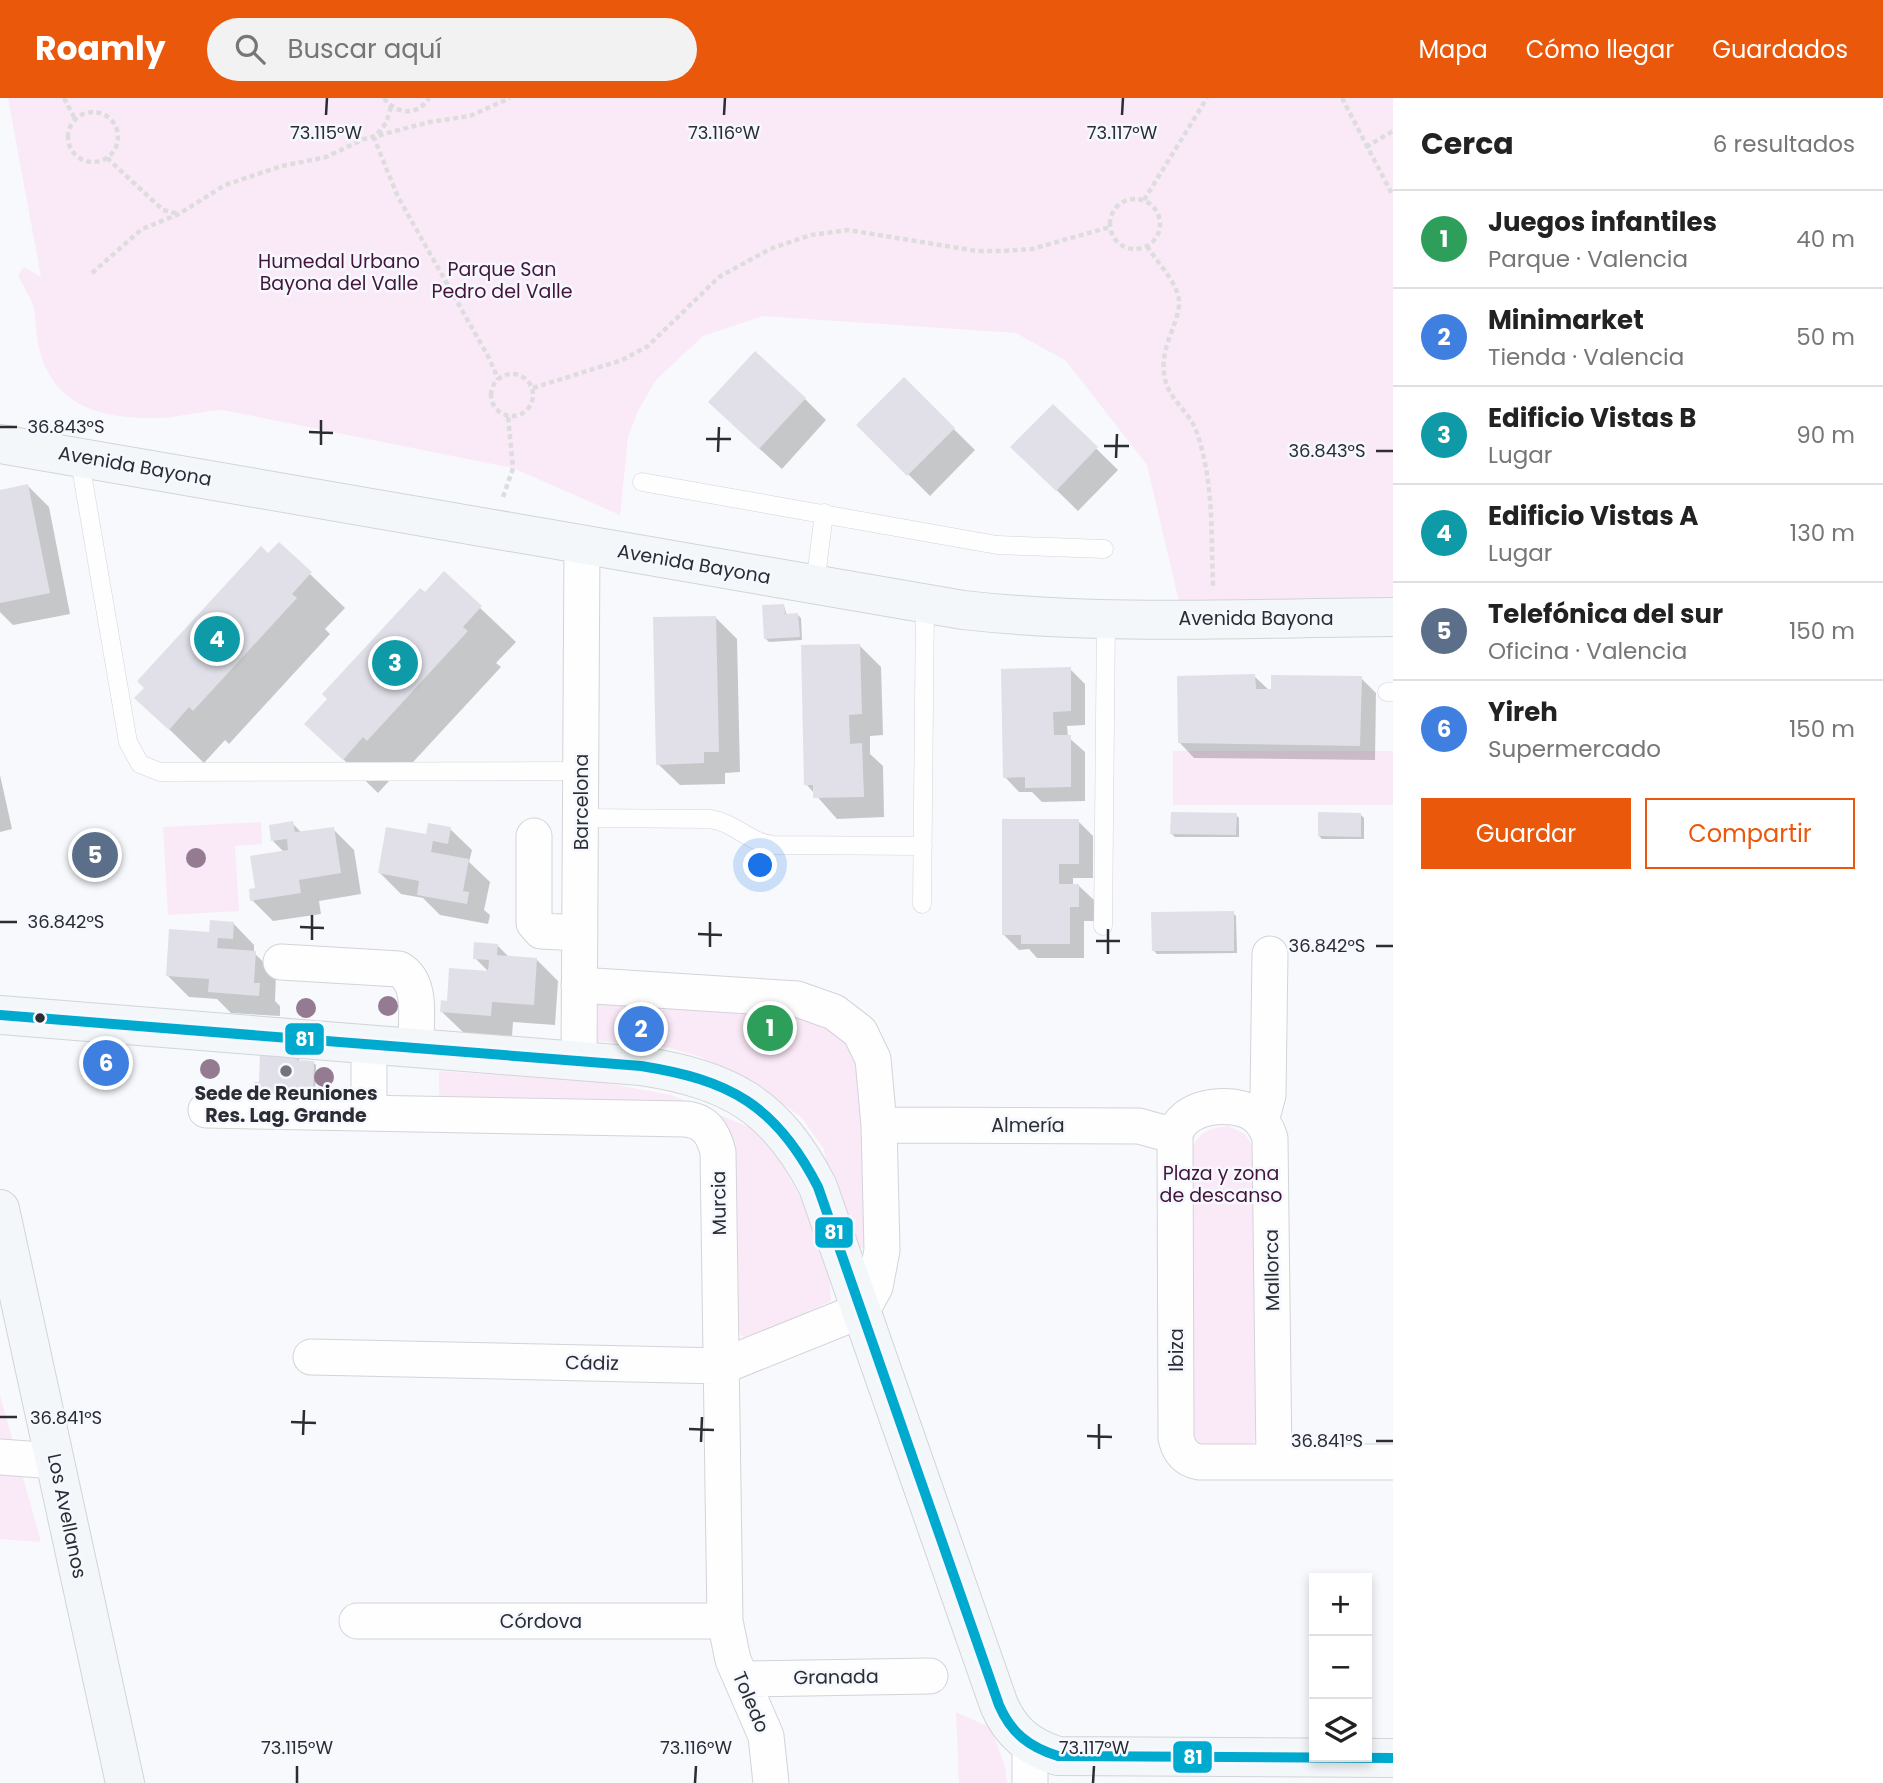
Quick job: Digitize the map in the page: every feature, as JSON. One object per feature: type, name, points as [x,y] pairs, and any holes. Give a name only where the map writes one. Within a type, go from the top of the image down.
[{"type":"street","name":"Avenida Bayona","points":[[0,444],[925,604],[1004,615],[1106,618],[1393,617]]},
{"type":"street","name":"Barcelona","points":[[579,1061],[582,544]]},
{"type":"street","points":[[534,836],[534,923],[541,931],[580,933]]},
{"type":"street","name":"Mallorca","points":[[1270,954],[1268,1095],[1261,1121],[1270,1138],[1271,1148],[1274,1462]]},
{"type":"street","points":[[281,962],[398,969],[408,975],[415,984],[416,1048]]},
{"type":"street","points":[[579,985],[797,999],[834,1012],[860,1031],[873,1059],[879,1125],[880,1269],[862,1310]]},
{"type":"street","points":[[0,1015],[641,1066],[709,1081],[735,1092],[781,1128],[818,1187],[1006,1721],[1030,1745],[1058,1756],[1393,1758]]},
{"type":"street","points":[[369,1045],[369,1113]]},
{"type":"street","points":[[1175,1136],[1180,1121],[1194,1110],[1237,1108],[1246,1110],[1261,1121]]},
{"type":"street","name":"Murcia","points":[[206,1110],[698,1120],[713,1135],[718,1152],[726,1621]]},
{"type":"street","name":"Almería","points":[[879,1125],[1139,1126],[1175,1136]]},
{"type":"street","name":"Ibiza","points":[[1175,1136],[1178,1444],[1184,1455],[1199,1462],[1393,1462]]},
{"type":"street","name":"Los Avellanos","points":[[0,1209],[8,1283],[55,1461],[125,1783]]},
{"type":"street","name":"Cádiz","points":[[311,1357],[723,1366],[862,1310]]},
{"type":"street","points":[[0,1457],[55,1461]]},
{"type":"street","name":"Córdova","points":[[357,1621],[726,1621]]},
{"type":"street","name":"Toledo","points":[[726,1621],[728,1644],[766,1736],[771,1783]]},
{"type":"street","name":"Granada","points":[[742,1679],[930,1676]]},
{"type":"street","points":[[1030,1745],[1030,1783]]},
{"type":"lane","points":[[79,456],[128,742],[140,764],[160,772],[581,771]]},
{"type":"lane","points":[[642,481],[998,545],[1104,549]]},
{"type":"lane","points":[[815,585],[824,513]]},
{"type":"lane","points":[[922,904],[925,604]]},
{"type":"lane","points":[[1103,926],[1106,618]]},
{"type":"lane","points":[[581,818],[718,820],[754,841],[773,845],[922,846]]},
{"type":"path","points":[[64,98],[75,119]]},
{"type":"path","points":[[384,98],[391,107],[413,111],[429,98]]},
{"type":"path","points":[[92,273],[142,229],[179,214],[225,185],[282,166],[326,157],[374,138],[430,122],[470,116],[510,98]]},
{"type":"path","points":[[1144,200],[1207,98]]},
{"type":"path","points":[[1342,98],[1393,196]]},
{"type":"path","points":[[374,138],[386,123],[391,107]]},
{"type":"path","points":[[99,113],[113,123],[118,139],[113,152],[107,158],[89,162],[74,154],[68,141],[70,126],[82,114],[99,113]]},
{"type":"path","points":[[1366,146],[1393,131]]},
{"type":"path","points":[[374,138],[398,197],[489,358],[498,379]]},
{"type":"path","points":[[107,158],[163,210],[179,214]]},
{"type":"path","points":[[1135,198],[1144,200],[1157,210],[1160,218],[1159,231],[1147,246],[1130,248],[1122,245],[1110,227],[1110,219],[1119,205],[1135,198]]},
{"type":"path","points":[[533,388],[591,372],[631,356],[648,346],[719,277],[770,248],[811,235],[848,230],[978,251],[1003,251],[1032,249],[1110,227]]},
{"type":"path","points":[[1147,246],[1175,290],[1179,302],[1166,342],[1165,381],[1175,401],[1193,422],[1205,460],[1212,508],[1215,618]]},
{"type":"path","points":[[493,528],[513,468],[508,416],[492,401],[493,386],[498,379],[511,373],[520,374],[533,388]]},
{"type":"path","points":[[508,416],[517,415],[530,407],[533,388]]},
{"type":"green space","name":"Parque San Pedro del Valle","points":[[8,98],[1393,98],[1393,602],[1180,606],[1147,465],[1066,361],[1016,333],[763,316],[703,336],[656,380],[638,411],[628,437],[620,515],[513,468],[223,410],[139,418],[102,413],[85,407],[70,398],[47,371],[40,352],[34,309],[18,275],[24,267],[41,277]]},
{"type":"green space","points":[[1173,751],[1393,751],[1393,805],[1173,805]]},
{"type":"green space","points":[[261,822],[262,844],[235,846],[239,911],[168,915],[163,827]]},
{"type":"green space","points":[[598,995],[776,1010],[817,1019],[863,1057],[872,1247],[857,1248],[831,1189],[824,1149],[801,1117],[748,1079],[701,1057],[670,1048],[597,1041]]},
{"type":"green space","points":[[439,1071],[601,1082],[671,1095],[751,1128],[775,1153],[816,1225],[829,1270],[831,1301],[748,1339],[736,1333],[722,1130],[439,1103]]},
{"type":"green space","name":"Plaza y zona de descanso","points":[[1228,1126],[1245,1134],[1253,1147],[1257,1435],[1249,1451],[1208,1454],[1192,1435],[1186,1164],[1200,1136],[1218,1127]]},
{"type":"green space","points":[[0,1395],[41,1542],[0,1539]]},
{"type":"green space","points":[[956,1712],[991,1728],[1005,1766],[1007,1783],[959,1783]]},
{"type":"building","points":[[755,351],[806,398],[759,449],[708,402]]},
{"type":"building","points":[[904,377],[955,428],[907,476],[856,425]]},
{"type":"building","points":[[1053,404],[1098,447],[1056,491],[1010,447]]},
{"type":"building","points":[[28,484],[50,593],[0,603],[0,490]]},
{"type":"building","points":[[279,542],[312,572],[292,594],[297,598],[193,711],[189,707],[169,730],[134,698],[144,688],[137,681],[261,546],[268,553]]},
{"type":"building","points":[[444,571],[482,606],[463,627],[468,631],[367,741],[363,737],[343,760],[304,724],[327,699],[322,694],[420,588],[425,592]]},
{"type":"building","points":[[784,604],[785,614],[798,613],[800,637],[764,639],[762,605]]},
{"type":"building","points":[[716,616],[719,752],[704,752],[704,763],[656,765],[653,617]]},
{"type":"building","points":[[860,644],[862,714],[849,715],[850,744],[862,743],[864,797],[813,798],[813,785],[804,785],[801,645]]},
{"type":"building","points":[[1071,667],[1071,711],[1053,712],[1054,735],[1071,735],[1071,787],[1025,788],[1025,777],[1003,778],[1001,669]]},
{"type":"building","points":[[1255,674],[1256,689],[1271,689],[1271,675],[1362,676],[1360,746],[1178,743],[1177,676]]},
{"type":"building","points":[[1171,812],[1237,813],[1236,835],[1170,834]]},
{"type":"building","points":[[1318,812],[1361,813],[1361,837],[1318,836]]},
{"type":"building","points":[[1002,819],[1079,819],[1079,864],[1059,864],[1059,884],[1079,884],[1079,907],[1070,907],[1070,944],[1021,944],[1021,935],[1002,935]]},
{"type":"building","points":[[293,821],[295,832],[334,827],[341,873],[299,880],[301,893],[250,901],[249,889],[255,888],[250,856],[288,850],[287,839],[271,841],[269,825]]},
{"type":"building","points":[[428,823],[451,827],[448,844],[433,841],[431,852],[469,859],[463,891],[469,892],[467,904],[417,895],[419,881],[378,873],[386,827],[426,834]]},
{"type":"building","points":[[1234,911],[1234,951],[1152,951],[1151,912]]},
{"type":"building","points":[[210,920],[234,922],[233,939],[218,938],[217,948],[256,951],[254,983],[260,983],[259,996],[208,992],[209,979],[166,976],[169,929],[209,932]]},
{"type":"building","points":[[474,942],[498,944],[497,955],[537,958],[534,1005],[492,1002],[491,1016],[440,1012],[441,1000],[447,1001],[449,968],[488,971],[489,960],[473,959]]},
{"type":"building","name":"Sede de Reuniones Res. Lag. Grande","points":[[260,1051],[297,1052],[297,1060],[314,1061],[313,1101],[254,1100],[254,1082],[259,1082]]},
{"type":"transit line","name":"81","points":[[0,1015],[641,1066],[700,1079],[725,1089],[767,1116],[785,1135],[818,1187],[999,1705],[1015,1731],[1038,1748],[1058,1756],[1393,1758]]},
{"type":"place","name":"Edificio Vistas A","points":[[217,639]]},
{"type":"place","name":"Edificio Vistas B","points":[[395,663]]},
{"type":"place","name":"Telefónica del sur","points":[[95,855]]},
{"type":"place","name":"Juegos infantiles","points":[[770,1028]]},
{"type":"place","name":"Minimarket","points":[[641,1029]]},
{"type":"place","name":"Yireh","points":[[106,1063]]},
{"type":"place","name":"Sede de Reuniones Res. Lag. Grande","points":[[286,1071]]},
{"type":"park label","name":"Humedal Urbano Bayona del Valle","points":[[339,272]]}]
